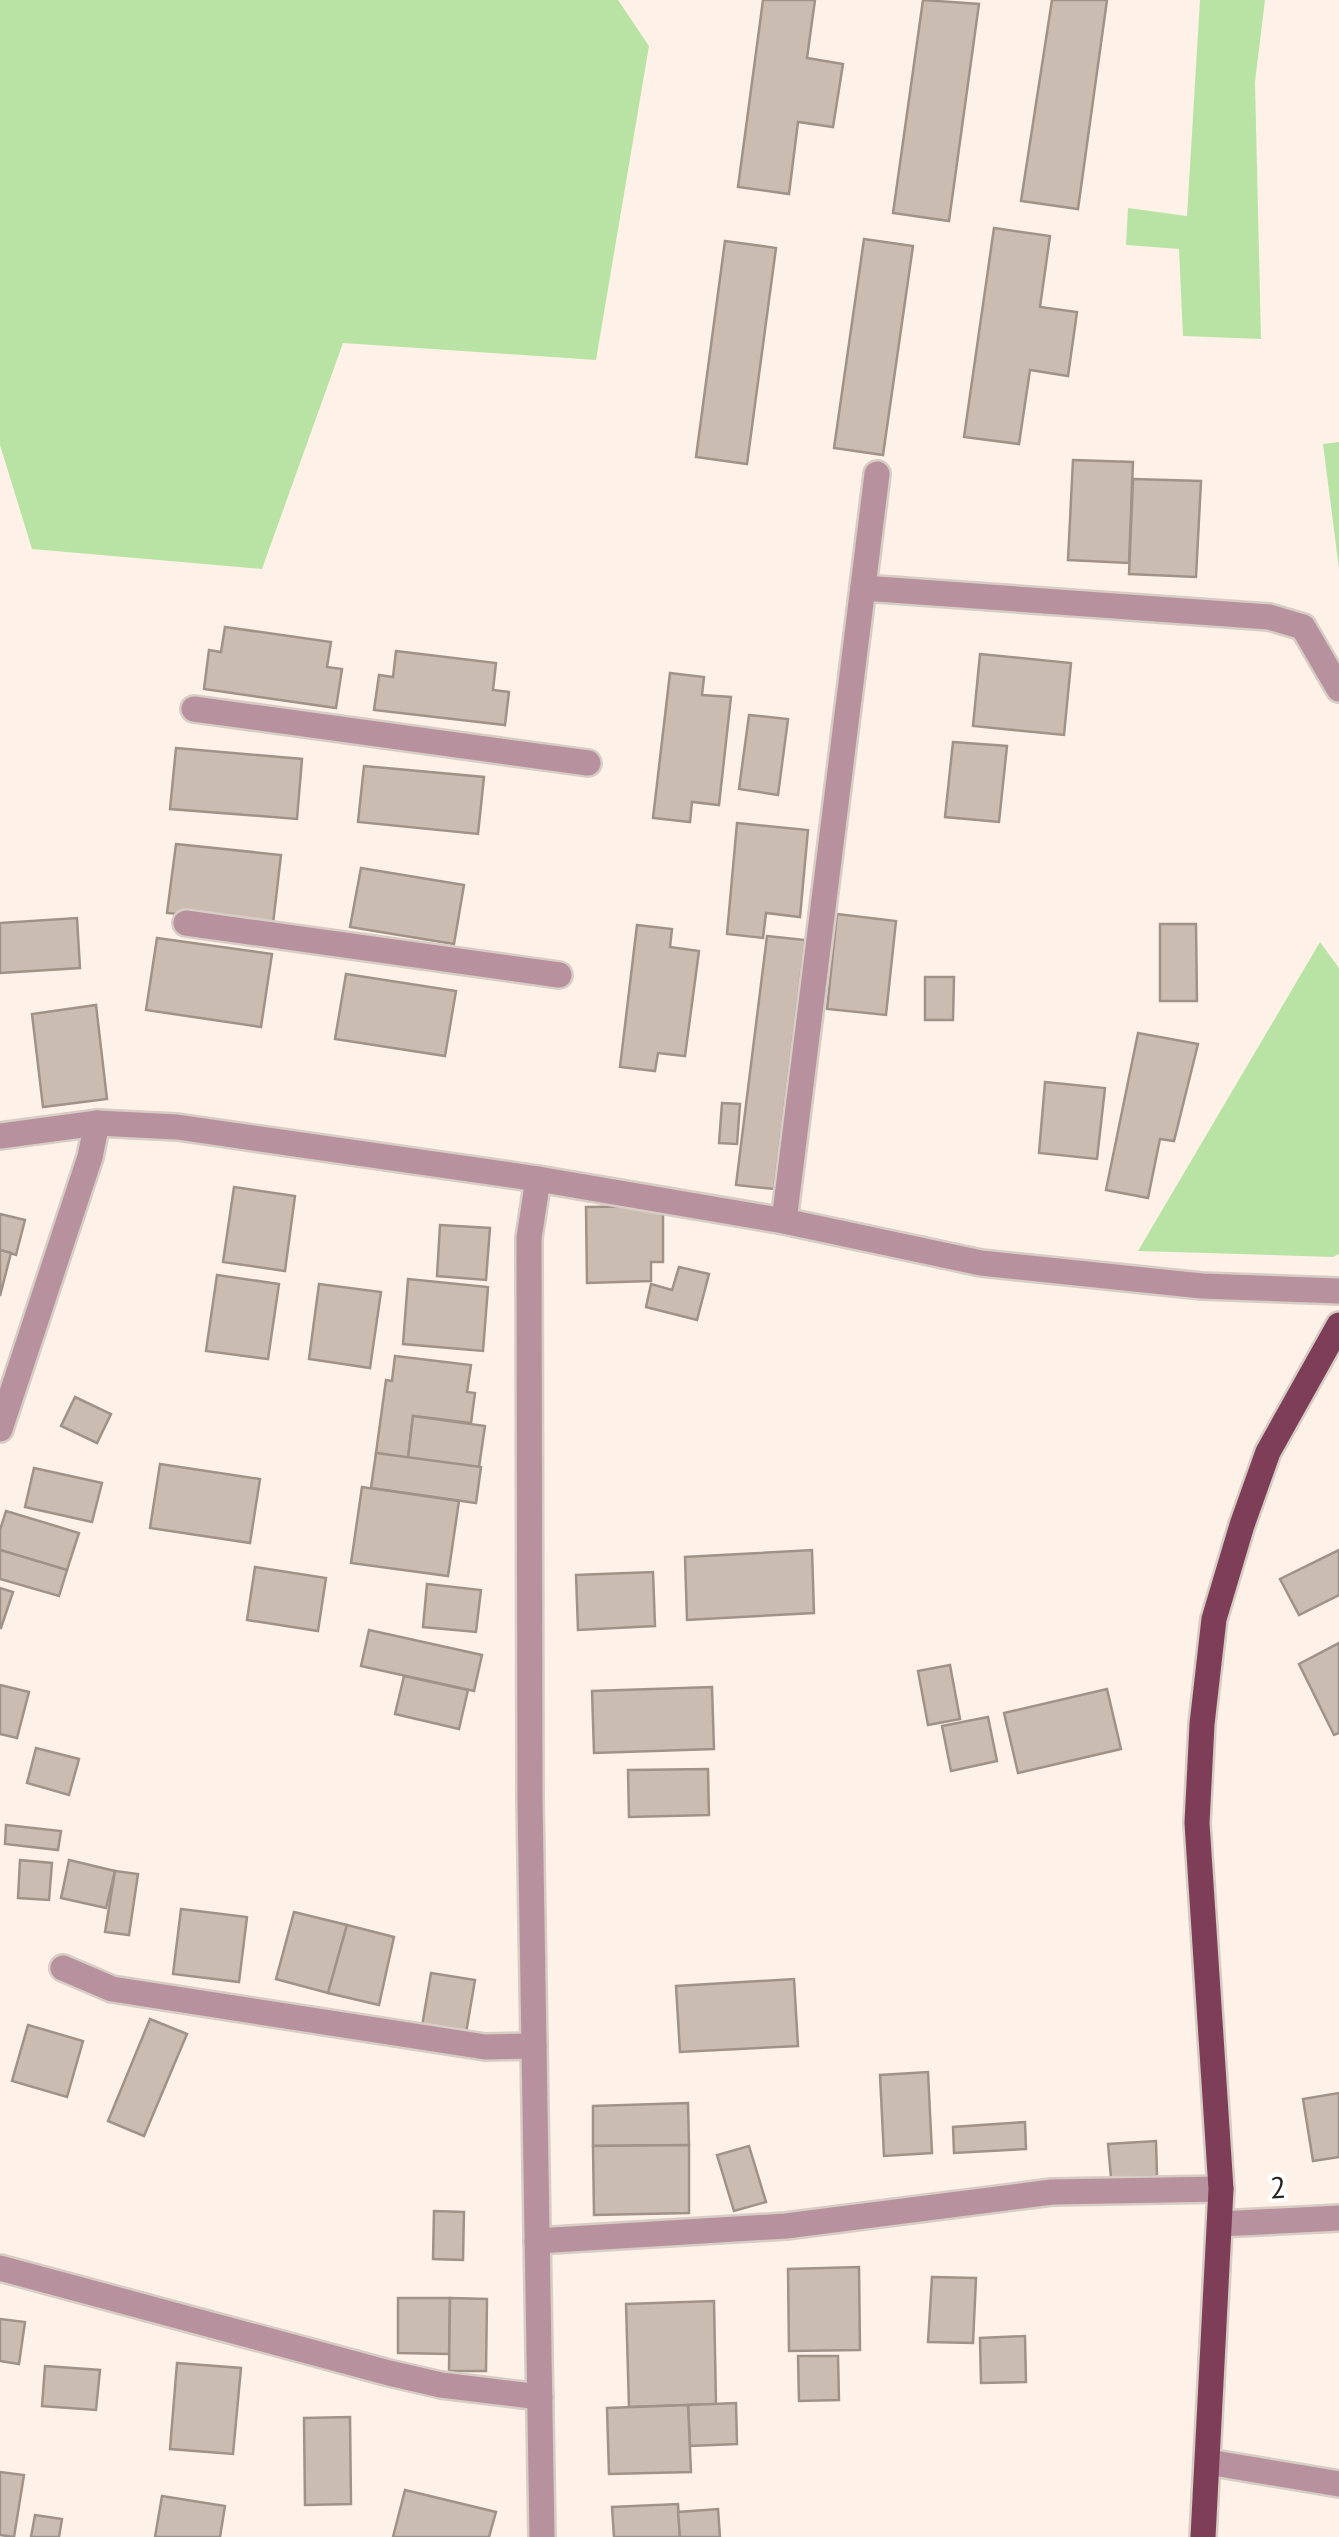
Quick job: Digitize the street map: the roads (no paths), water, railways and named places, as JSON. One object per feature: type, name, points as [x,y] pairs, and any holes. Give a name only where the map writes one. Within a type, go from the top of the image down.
[{"type":"main road","points":[[1203,2537],[1221,2189],[1198,1823],[1202,1724],[1214,1619],[1242,1525],[1268,1452],[1339,1324]]},
{"type":"street","points":[[784,1220],[877,474]]},
{"type":"street","points":[[863,588],[1268,617],[1303,627],[1339,689]]},
{"type":"street","points":[[194,709],[588,763]]},
{"type":"street","points":[[186,923],[560,975]]},
{"type":"street","points":[[0,1136],[97,1123],[177,1127],[538,1179],[784,1220],[981,1263],[1202,1286],[1339,1292]]},
{"type":"street","points":[[0,1429],[90,1157],[97,1123]]},
{"type":"street","points":[[538,1179],[529,1238],[530,1781],[542,2537]]},
{"type":"street","points":[[62,1968],[112,1989],[486,2047],[534,2046]]},
{"type":"street","points":[[537,2241],[786,2226],[1052,2192],[1221,2189]]},
{"type":"street","name":"2","points":[[1220,2224],[1339,2218]]},
{"type":"street","points":[[0,2268],[389,2373],[441,2385],[540,2396]]},
{"type":"street","points":[[1208,2462],[1339,2484]]}]
